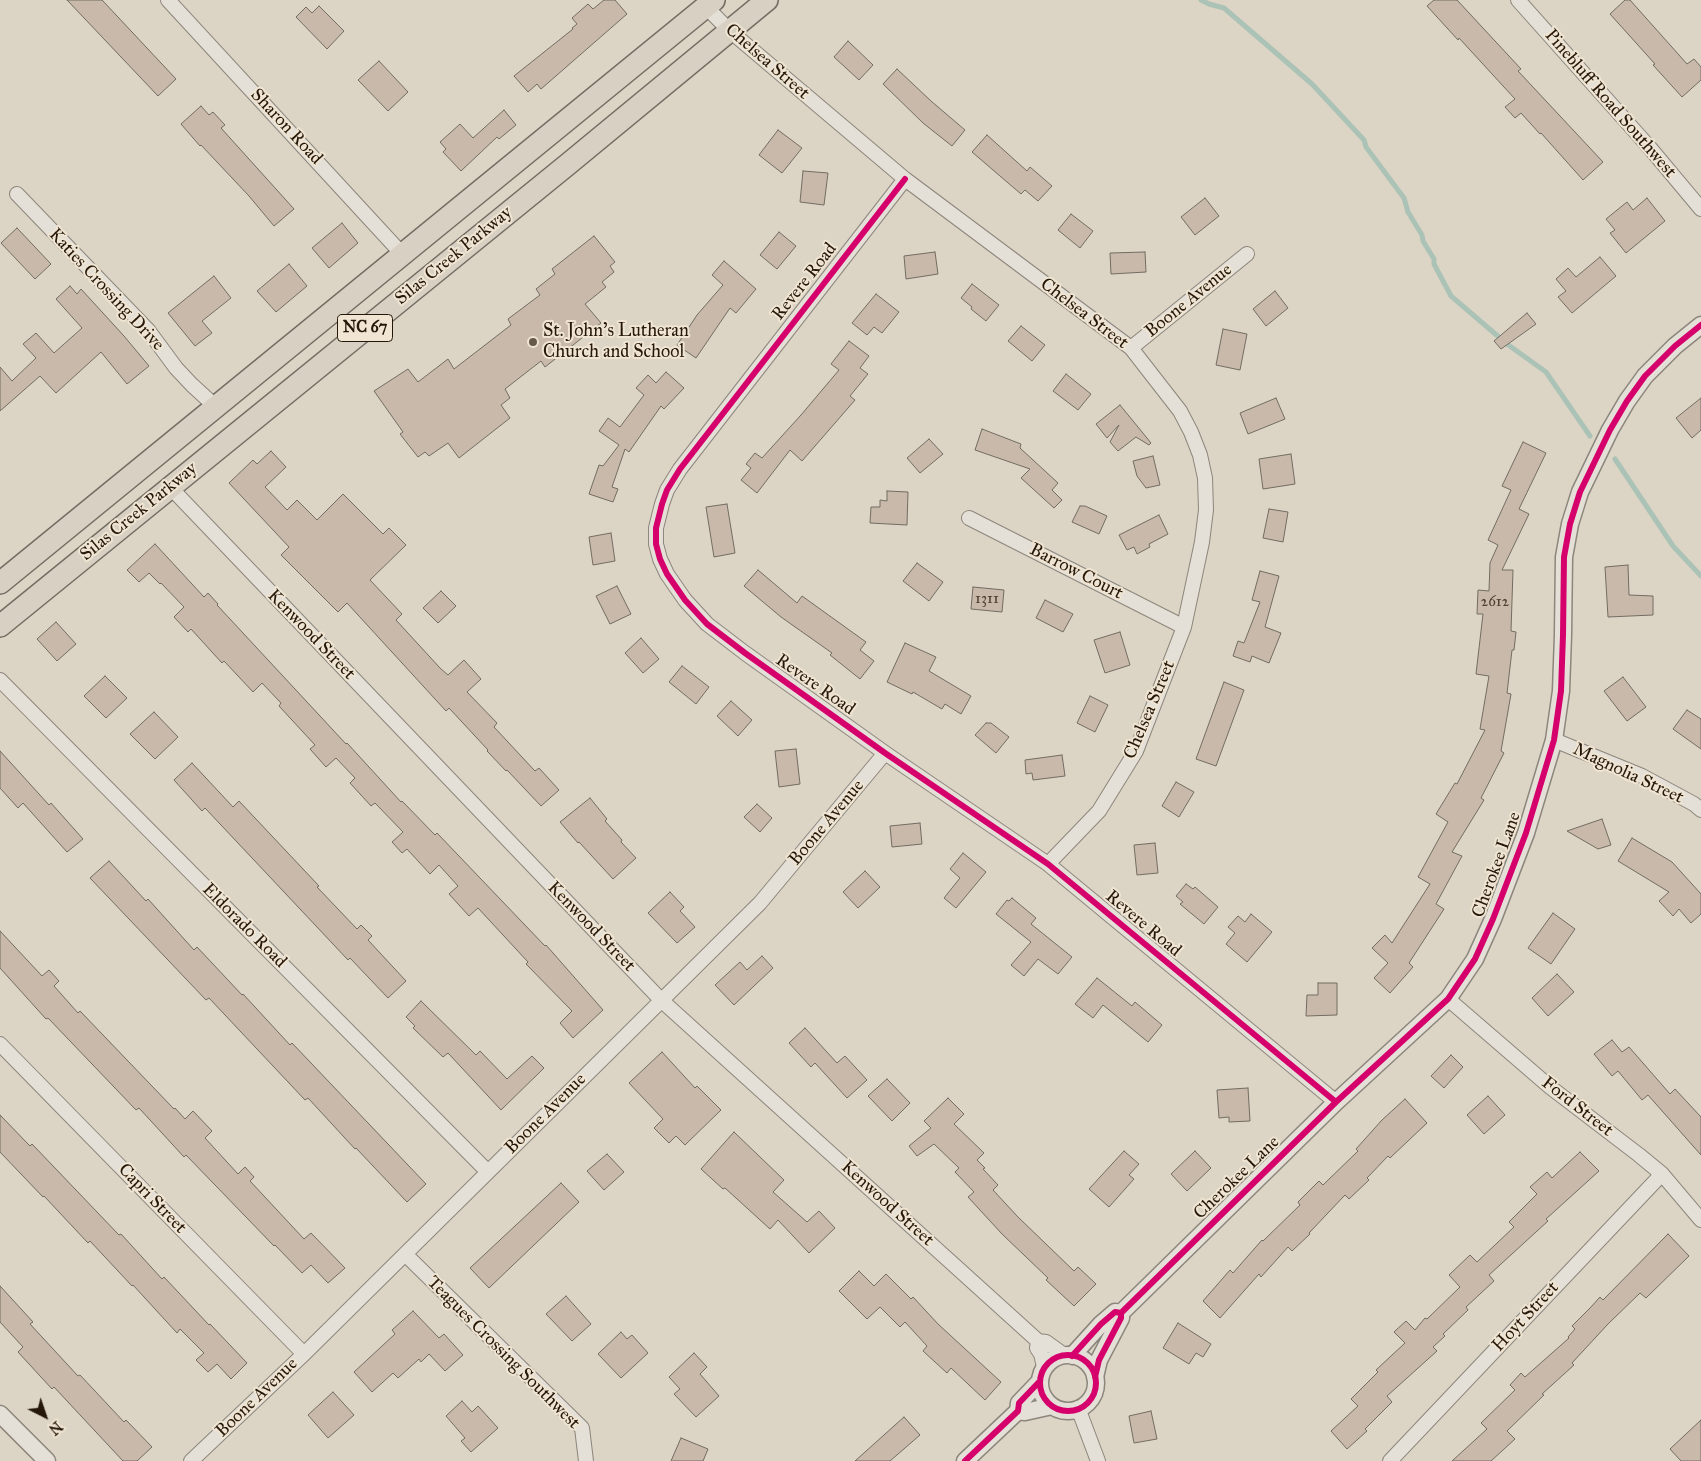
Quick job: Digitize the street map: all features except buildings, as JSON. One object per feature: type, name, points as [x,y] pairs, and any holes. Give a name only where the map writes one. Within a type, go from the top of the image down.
[{"type":"main road","name":"Silas Creek Parkway","points":[[0,626],[767,0]]},
{"type":"main road","name":"Silas Creek Parkway","points":[[0,583],[710,4]]},
{"type":"street","name":"Sharon Road","points":[[168,0],[404,255]]},
{"type":"street","name":"Pinebluff Road Southwest","points":[[1518,0],[1650,148],[1701,209]]},
{"type":"street","name":"Chelsea Street","points":[[710,4],[730,31],[905,179],[1130,348],[1184,418],[1200,454],[1205,478],[1206,510],[1202,542],[1184,627],[1136,751],[1099,811],[1048,864]]},
{"type":"street","name":"Revere Road","points":[[905,179],[680,469],[667,490],[656,528],[656,544],[667,574],[685,600],[707,624],[745,654],[885,753],[1048,864],[1336,1102]]},
{"type":"street","name":"Katies Crossing Drive","points":[[17,194],[148,330],[192,386],[216,407]]},
{"type":"street","name":"Boone Avenue","points":[[1130,348],[1247,254]]},
{"type":"street","name":"Cherokee Lane","points":[[1095,1377],[1099,1360],[1121,1318],[1121,1313],[1336,1102],[1448,999],[1475,960],[1526,833],[1554,740],[1564,636],[1564,557],[1570,524],[1580,492],[1610,430],[1627,401],[1645,376],[1675,346],[1701,324]]},
{"type":"street","name":"Kenwood Street","points":[[170,487],[661,1000],[1038,1341],[1046,1342],[1068,1355]]},
{"type":"street","name":"Barrow Court","points":[[969,518],[1184,627]]},
{"type":"street","name":"Eldorado Road","points":[[0,680],[488,1172]]},
{"type":"street","name":"Magnolia Street","points":[[1554,740],[1642,776],[1694,804],[1701,810]]},
{"type":"street","name":"Boone Avenue","points":[[191,1461],[304,1354],[760,903],[885,753]]},
{"type":"street","name":"Ford Street","points":[[1448,999],[1499,1045],[1550,1087],[1662,1174],[1701,1220]]},
{"type":"street","name":"Capri Street","points":[[0,1044],[304,1354]]},
{"type":"street","name":"Hoyt Street","points":[[1390,1461],[1662,1174]]},
{"type":"street","name":"Teagues Crossing Southwest","points":[[405,1254],[582,1428],[586,1461]]},
{"type":"street","name":"Cherokee Lane","points":[[1068,1355],[1115,1312],[1121,1313]]},
{"type":"street","points":[[964,1461],[1018,1411],[1019,1403],[1042,1374],[1051,1360],[1058,1356],[1077,1356],[1092,1368],[1095,1386],[1092,1396],[1086,1403],[1070,1410],[1061,1410],[1052,1406],[1046,1400],[1041,1392],[1042,1374],[1041,1354],[1037,1348],[1038,1341]]},
{"type":"street","points":[[1018,1411],[1025,1412],[1052,1406]]},
{"type":"street","points":[[1078,1408],[1098,1461]]},
{"type":"street","points":[[0,1414],[47,1461]]},
{"type":"waterway","points":[[1201,0],[1224,8],[1312,84],[1364,140],[1366,147],[1404,198],[1408,212],[1422,235],[1423,241],[1434,259],[1434,264],[1451,296],[1507,344],[1546,372],[1590,436]]},
{"type":"waterway","points":[[1615,459],[1673,546],[1701,576]]},
{"type":"cycle path","points":[[905,179],[680,469],[667,490],[656,528],[656,544],[667,574],[685,600],[707,624],[885,753],[1048,864],[1336,1102]]},
{"type":"cycle path","points":[[1095,1377],[1099,1360],[1121,1318],[1121,1313],[1336,1102],[1448,999],[1475,959],[1493,919],[1526,833],[1554,740],[1561,691],[1564,557],[1570,524],[1580,492],[1610,430],[1627,401],[1645,376],[1675,346],[1701,325]]},
{"type":"cycle path","points":[[1072,1356],[1101,1324],[1115,1312],[1121,1313]]},
{"type":"cycle path","points":[[1068,1355],[1079,1357],[1088,1363],[1094,1372],[1096,1383],[1094,1394],[1088,1403],[1079,1409],[1068,1411],[1057,1409],[1048,1403],[1042,1394],[1040,1383],[1042,1372],[1048,1363],[1057,1357],[1068,1355]]},
{"type":"cycle path","points":[[965,1461],[1018,1411],[1019,1403],[1040,1381]]},
{"type":"place","name":"St. John's Lutheran Church and School","points":[[533,342]]}]
